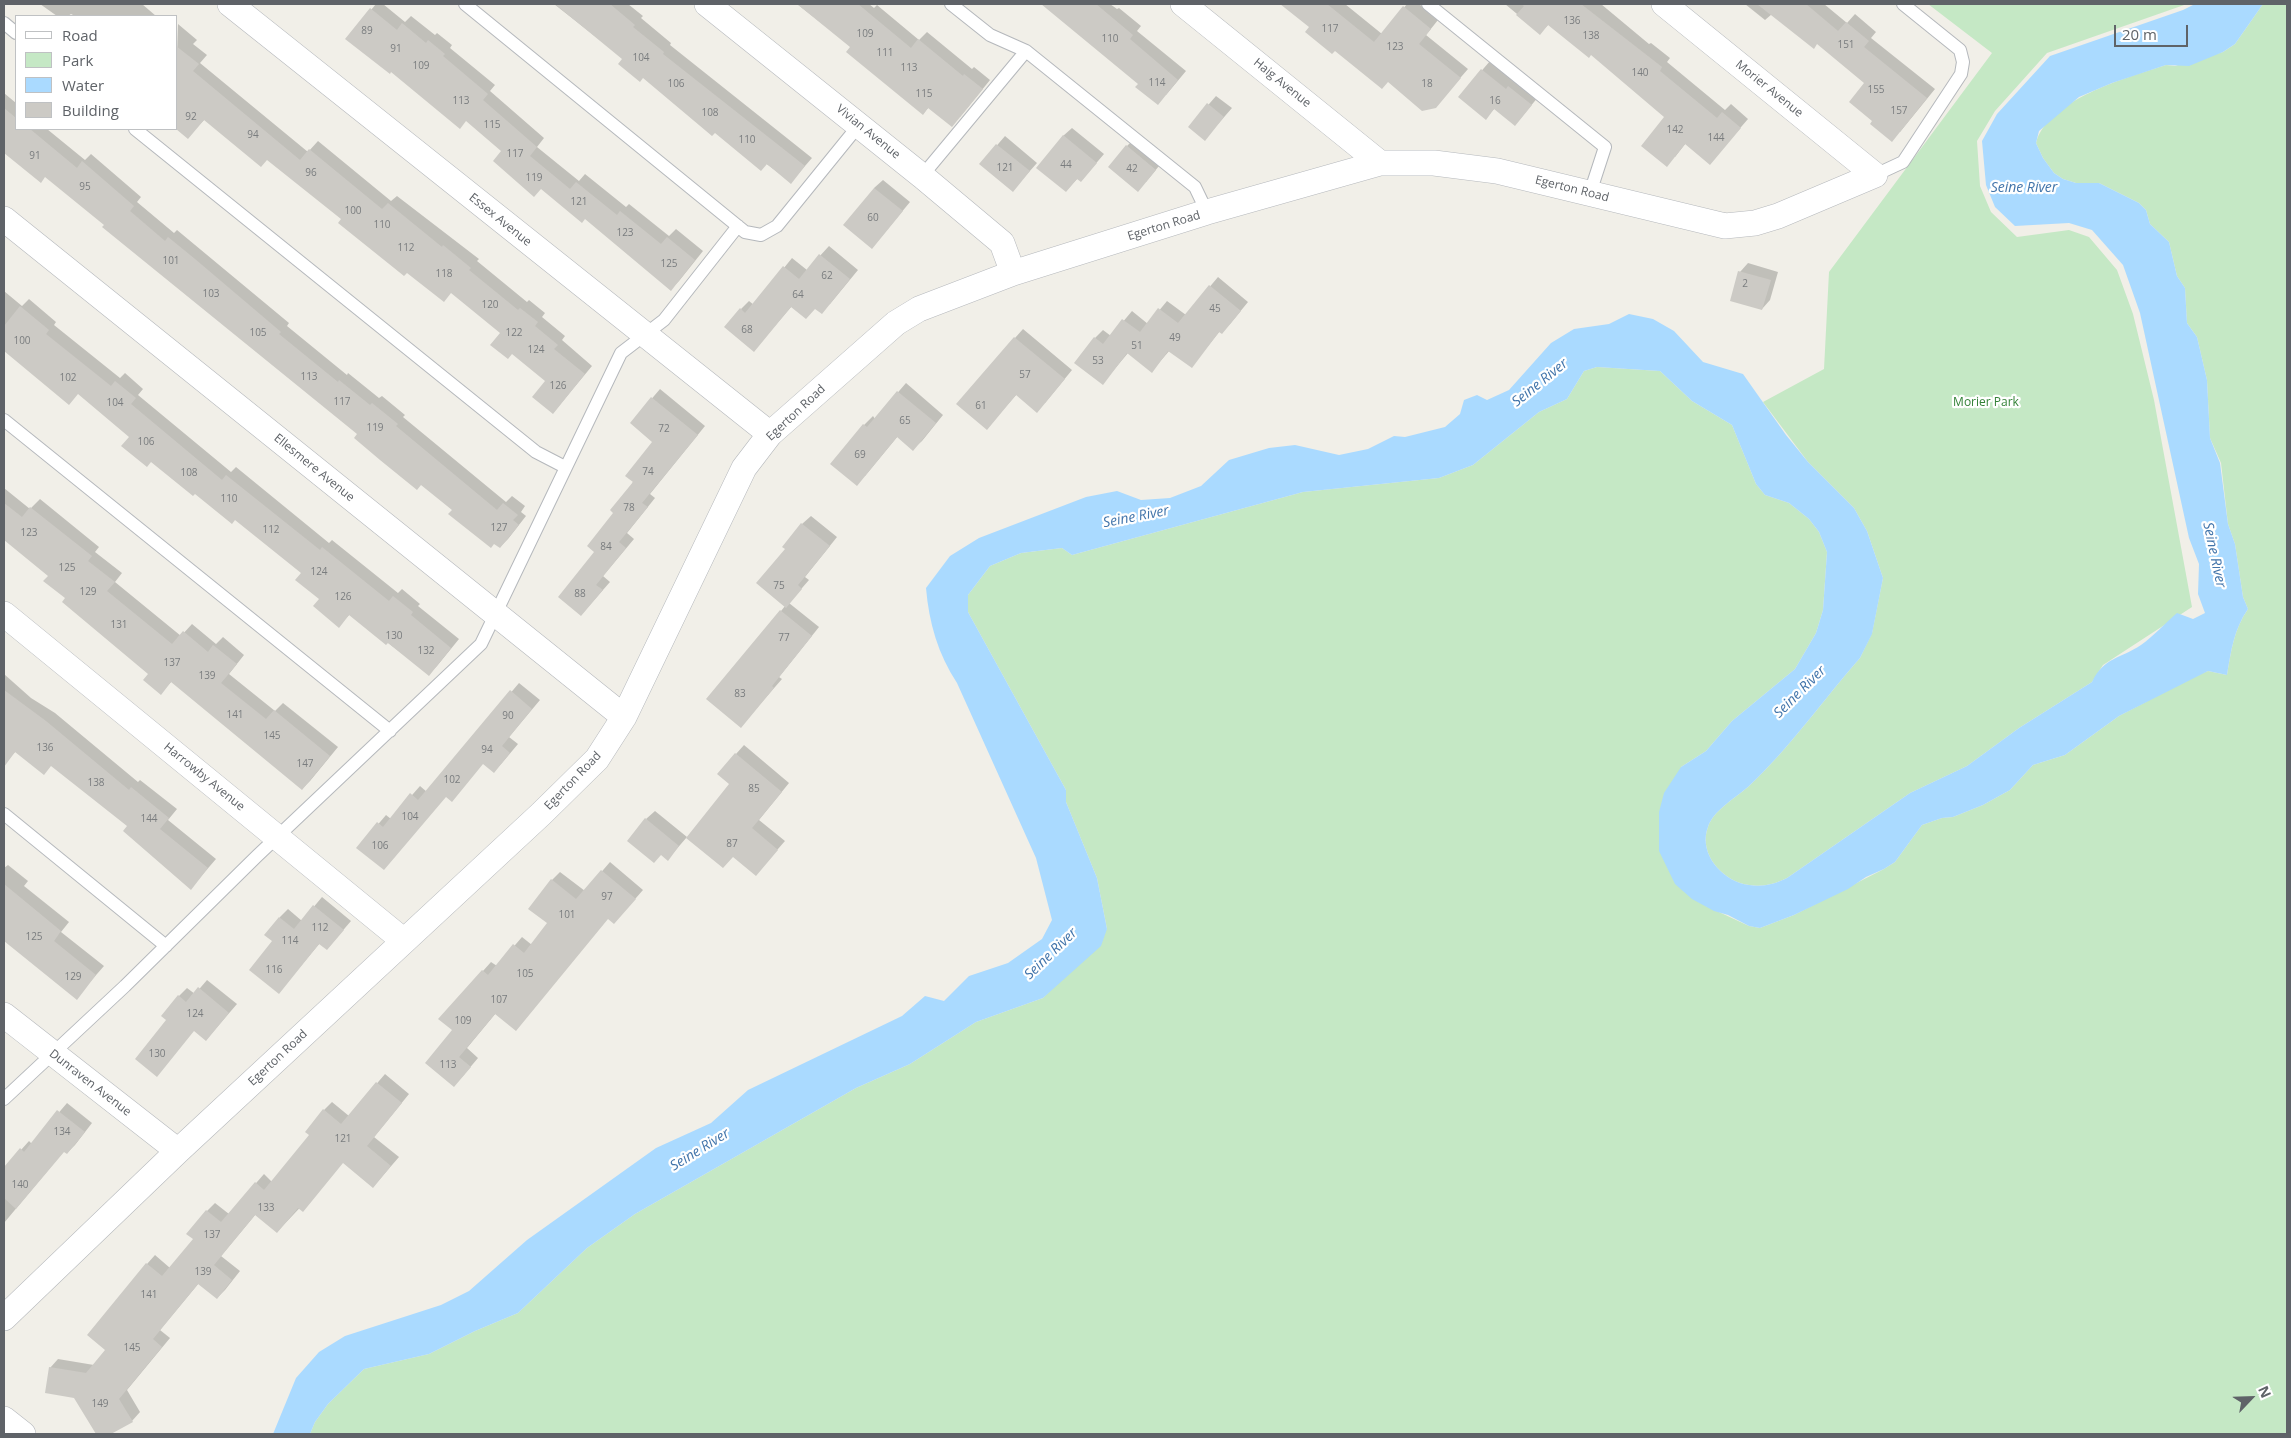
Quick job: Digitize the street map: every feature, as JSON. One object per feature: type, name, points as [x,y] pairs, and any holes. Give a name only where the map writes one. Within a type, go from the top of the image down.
[{"type":"street","name":"Essex Avenue","points":[[230,4],[643,335],[770,434]]},
{"type":"street","name":"Vivian Avenue","points":[[707,4],[922,176],[1002,243],[1013,273]]},
{"type":"street","name":"Morier Avenue","points":[[1664,4],[1875,175]]},
{"type":"street","name":"Haig Avenue","points":[[1190,6],[1380,163]]},
{"type":"street","name":"Egerton Road","points":[[4,1318],[178,1151],[541,814],[597,759],[624,717],[744,468],[770,434],[896,323],[920,309],[1013,273],[1207,212],[1380,163],[1434,163],[1496,171],[1725,226],[1754,223],[1778,216],[1875,175]]},
{"type":"street","name":"Ellesmere Avenue","points":[[4,219],[624,717]]},
{"type":"street","name":"Harrowby Avenue","points":[[4,614],[404,940]]},
{"type":"street","name":"Dunraven Avenue","points":[[4,1014],[178,1151]]},
{"type":"street","points":[[4,1418],[23,1434]]},
{"type":"lane","points":[[465,4],[745,232],[761,235],[776,226],[859,125]]},
{"type":"lane","points":[[951,4],[990,35],[1026,51],[1196,187],[1207,212]]},
{"type":"lane","points":[[1428,4],[1605,147],[1590,193]]},
{"type":"lane","points":[[1875,175],[1903,162],[1961,74],[1963,62],[1960,50],[1903,4]]},
{"type":"lane","points":[[4,23],[15,32]]},
{"type":"lane","points":[[922,176],[1026,51]]},
{"type":"lane","points":[[136,130],[536,452],[566,467]]},
{"type":"lane","points":[[4,1099],[481,644],[621,353],[664,320],[738,226]]},
{"type":"lane","points":[[4,420],[390,731]]},
{"type":"lane","points":[[4,814],[166,946]]},
{"type":"green space","name":"Morier Park","points":[[1928,4],[2187,4],[2047,53],[1995,111],[1977,141],[1980,186],[1991,212],[2017,237],[2069,230],[2089,237],[2117,270],[2133,314],[2154,400],[2192,607],[2103,665],[2092,682],[2019,728],[1967,766],[1910,793],[1787,878],[1764,885],[1746,885],[1724,874],[1712,861],[1706,844],[1708,827],[1719,810],[1748,787],[1778,757],[1860,658],[1872,633],[1883,578],[1867,531],[1854,508],[1808,462],[1763,402],[1824,369],[1829,272],[1992,53]]},
{"type":"green space","points":[[2263,4],[2287,4],[2287,1434],[310,1434],[315,1422],[328,1404],[364,1369],[429,1354],[475,1331],[518,1313],[587,1248],[635,1214],[856,1088],[910,1064],[976,1022],[1043,998],[1107,929],[1097,878],[1066,802],[1066,790],[968,612],[968,595],[990,566],[1021,553],[1062,548],[1072,555],[1303,492],[1439,478],[1473,465],[1539,412],[1567,399],[1584,371],[1597,367],[1660,371],[1692,401],[1732,425],[1756,484],[1765,495],[1789,503],[1809,519],[1819,532],[1827,552],[1823,610],[1816,633],[1795,669],[1732,721],[1706,751],[1681,767],[1706,906],[1749,926],[1760,928],[1794,915],[1884,869],[1895,862],[1922,825],[1942,818],[1953,817],[1983,805],[2010,790],[2033,765],[2065,755],[2119,716],[2208,671],[2227,675],[2236,632],[2248,609],[2243,597],[2235,544],[2228,524],[2221,463],[2210,438],[2207,380],[2197,337],[2187,323],[2185,288],[2177,276],[2169,242],[2150,224],[2146,210],[2139,203],[2099,183],[2076,183],[2063,179],[2054,173],[2043,158],[2036,143],[2043,128],[2056,114],[2090,92],[2130,76],[2166,65],[2175,66],[2223,52],[2235,44]]},
{"type":"water","name":"Seine River","points":[[2195,4],[2263,4],[2235,44],[2223,52],[2189,66],[2166,65],[2112,83],[2079,97],[2039,131],[2036,143],[2043,158],[2054,173],[2063,179],[2076,183],[2099,183],[2139,203],[2146,210],[2150,224],[2169,242],[2177,276],[2185,288],[2187,323],[2197,337],[2207,380],[2210,438],[2220,463],[2228,524],[2235,544],[2243,597],[2248,609],[2236,632],[2227,675],[2208,671],[2119,716],[2065,755],[2033,765],[2010,790],[1983,805],[1953,817],[1942,818],[1922,825],[1895,862],[1884,869],[1794,915],[1760,928],[1749,926],[1728,915],[1714,911],[1692,899],[1675,884],[1659,851],[1659,812],[1664,793],[1681,767],[1706,751],[1732,721],[1795,669],[1816,633],[1823,610],[1827,552],[1819,532],[1809,519],[1789,503],[1765,495],[1756,484],[1732,425],[1692,401],[1660,371],[1597,367],[1584,371],[1567,399],[1539,412],[1473,465],[1439,478],[1303,492],[1072,555],[1062,548],[1021,553],[990,566],[968,595],[968,612],[1066,790],[1066,802],[1097,878],[1107,929],[1101,946],[1043,998],[976,1022],[910,1064],[856,1088],[635,1214],[587,1248],[518,1313],[475,1331],[429,1354],[364,1369],[328,1404],[315,1422],[310,1434],[273,1434],[296,1378],[319,1352],[345,1336],[441,1305],[469,1291],[527,1240],[656,1148],[711,1123],[748,1090],[902,1016],[925,996],[944,1001],[969,976],[1008,963],[1042,939],[1052,920],[1036,858],[957,683],[945,661],[932,626],[927,601],[926,588],[950,556],[979,538],[1086,497],[1117,491],[1141,500],[1170,498],[1201,486],[1229,460],[1269,448],[1295,445],[1339,455],[1368,449],[1394,436],[1405,437],[1445,427],[1460,414],[1464,400],[1477,395],[1487,400],[1509,390],[1551,343],[1574,329],[1609,324],[1629,314],[1653,319],[1674,331],[1703,362],[1743,374],[1786,435],[1808,462],[1854,508],[1867,531],[1883,578],[1872,634],[1860,658],[1778,757],[1748,787],[1719,810],[1708,827],[1706,844],[1708,853],[1717,868],[1740,883],[1758,886],[1775,883],[1787,878],[1910,793],[1967,766],[2019,728],[2092,682],[2107,663],[2141,645],[2177,613],[2193,619],[2205,613],[2198,594],[2199,564],[2189,538],[2140,313],[2123,265],[2092,230],[2069,223],[2015,226],[1995,207],[1986,185],[1982,141],[1997,114],[2050,56],[2183,10]]},
{"type":"building","points":[[555,4],[610,4],[635,25],[633,27],[664,52],[663,54],[805,166],[791,184],[767,164],[761,171],[715,133],[712,136],[643,78],[640,82],[618,64],[622,59]]},
{"type":"building","points":[[797,4],[858,4],[911,48],[918,39],[963,76],[964,74],[983,89],[952,127],[928,108],[923,115],[846,52],[850,47]]},
{"type":"building","points":[[1041,4],[1096,4],[1133,35],[1130,39],[1178,80],[1158,105],[1135,87],[1138,84]]},
{"type":"building","points":[[1280,4],[1327,4],[1374,42],[1403,6],[1431,29],[1419,44],[1461,78],[1436,108],[1422,111],[1388,82],[1382,89],[1335,51],[1332,54],[1305,32],[1309,27]]},
{"type":"building","points":[[1521,4],[1581,4],[1662,67],[1660,71],[1717,118],[1722,112],[1741,128],[1710,165],[1685,144],[1667,167],[1641,146],[1664,117],[1591,55],[1589,58],[1548,25],[1540,35],[1516,15],[1524,6]]},
{"type":"building","points":[[1757,4],[1806,4],[1838,31],[1846,22],[1869,41],[1864,47],[1927,98],[1892,142],[1870,124],[1872,121],[1849,102],[1864,83],[1817,44],[1814,49]]},
{"type":"building","points":[[370,8],[397,30],[402,23],[426,43],[428,40],[445,54],[443,56],[488,94],[483,100],[537,147],[530,156],[570,189],[576,182],[617,215],[620,211],[661,244],[667,237],[695,260],[671,291],[585,219],[582,223],[541,189],[534,197],[493,161],[501,151],[466,121],[460,129],[391,72],[390,74],[345,39]]},
{"type":"building","points":[[178,48],[199,64],[193,71],[300,160],[309,149],[382,209],[388,203],[442,247],[443,245],[471,268],[469,270],[518,310],[520,308],[538,322],[535,326],[558,345],[554,349],[585,374],[553,414],[532,397],[545,381],[512,354],[508,359],[490,345],[500,333],[451,293],[444,302],[407,273],[404,276],[338,223],[341,219],[267,160],[261,167],[204,120],[188,139],[177,130]]},
{"type":"building","points":[[1481,69],[1506,89],[1508,86],[1532,105],[1515,126],[1494,109],[1486,120],[1458,97]]},
{"type":"building","points":[[1207,103],[1224,117],[1205,141],[1188,127]]},
{"type":"building","points":[[4,108],[15,117],[15,130],[31,130],[77,168],[82,161],[134,206],[130,211],[165,241],[168,237],[281,332],[279,334],[338,382],[339,380],[370,405],[372,403],[398,424],[396,426],[497,510],[503,503],[518,515],[513,520],[519,525],[500,548],[494,544],[491,548],[448,514],[452,510],[421,485],[417,490],[380,460],[354,438],[357,434],[102,227],[104,225],[45,177],[41,183],[4,153]]},
{"type":"building","points":[[1063,135],[1097,163],[1081,182],[1077,179],[1066,192],[1036,168]]},
{"type":"building","points":[[996,144],[1030,171],[1013,192],[979,164]]},
{"type":"building","points":[[1126,145],[1156,170],[1138,192],[1108,167]]},
{"type":"building","points":[[874,188],[903,211],[872,249],[843,225]]},
{"type":"building","points":[[819,254],[850,279],[822,314],[815,309],[806,319],[791,307],[754,352],[724,327],[740,308],[745,313],[783,266],[799,279]]},
{"type":"building","points":[[1738,271],[1771,280],[1762,310],[1730,301]]},
{"type":"building","points":[[1209,285],[1241,311],[1222,334],[1219,332],[1192,368],[1168,351],[1152,373],[1127,353],[1103,385],[1074,363],[1094,337],[1103,344],[1122,319],[1140,332],[1158,308],[1178,323]]},
{"type":"building","points":[[20,306],[49,330],[46,334],[111,386],[115,381],[136,398],[131,404],[222,480],[226,475],[320,550],[322,547],[389,601],[393,596],[413,612],[411,615],[451,648],[429,676],[349,615],[339,628],[313,606],[319,599],[295,580],[301,573],[235,520],[232,524],[151,462],[147,467],[121,446],[129,437],[78,394],[69,405],[4,351],[4,326]]},
{"type":"building","points":[[1014,337],[1065,379],[1037,413],[1016,395],[987,430],[956,404]]},
{"type":"building","points":[[897,391],[936,423],[913,451],[897,437],[857,486],[830,464],[863,424],[867,427]]},
{"type":"building","points":[[651,397],[698,435],[642,503],[648,507],[619,542],[626,548],[596,585],[603,590],[581,616],[558,597],[594,552],[587,546],[613,513],[610,510],[633,482],[625,476],[652,442],[630,423]]},
{"type":"building","points":[[4,503],[22,517],[30,507],[92,556],[88,561],[115,582],[107,591],[172,644],[183,631],[208,652],[213,645],[237,664],[221,683],[266,719],[274,710],[330,756],[302,790],[171,682],[161,695],[143,680],[148,674],[62,602],[65,598],[43,581],[48,576],[4,540]]},
{"type":"building","points":[[801,523],[830,546],[798,585],[802,589],[786,608],[756,583],[785,549],[782,547]]},
{"type":"building","points":[[780,610],[812,636],[772,686],[774,688],[741,728],[706,699]]},
{"type":"building","points":[[4,690],[46,721],[129,790],[131,787],[169,818],[160,829],[208,868],[191,890],[123,831],[127,826],[51,766],[44,775],[15,752],[4,767]]},
{"type":"building","points":[[510,690],[532,709],[502,746],[510,753],[494,773],[483,764],[452,802],[446,797],[384,870],[356,848],[377,822],[383,827],[410,793],[418,800]]},
{"type":"building","points":[[735,753],[782,792],[752,828],[778,850],[756,876],[733,857],[723,868],[686,838],[729,784],[717,774]]},
{"type":"building","points":[[645,818],[679,846],[668,861],[661,855],[654,863],[627,841]]},
{"type":"building","points":[[601,870],[636,899],[614,924],[608,919],[516,1031],[495,1014],[459,1057],[471,1067],[454,1087],[425,1063],[452,1030],[438,1019],[482,970],[488,975],[513,944],[524,953],[547,923],[528,909],[551,879],[576,899]]},
{"type":"building","points":[[4,884],[61,931],[54,941],[96,975],[77,1000],[4,941]]},
{"type":"building","points":[[313,905],[344,930],[327,950],[319,944],[279,994],[249,970],[272,941],[264,935],[279,917],[294,929]]},
{"type":"building","points":[[198,987],[229,1013],[206,1041],[194,1031],[157,1077],[135,1059],[166,1020],[161,1016],[178,995],[186,1002]]},
{"type":"building","points":[[376,1082],[402,1103],[367,1146],[391,1166],[373,1188],[343,1163],[303,1212],[298,1208],[277,1233],[255,1215],[214,1265],[232,1280],[217,1299],[198,1284],[153,1339],[162,1347],[119,1399],[133,1422],[111,1434],[96,1434],[74,1398],[45,1393],[49,1367],[86,1373],[105,1350],[87,1335],[146,1263],[162,1276],[193,1239],[186,1234],[206,1210],[221,1222],[255,1182],[264,1190],[309,1135],[305,1132],[323,1109],[341,1124]]},
{"type":"building","points":[[57,1110],[85,1132],[67,1154],[64,1152],[16,1209],[4,1198],[4,1167],[20,1148],[24,1152]]}]
